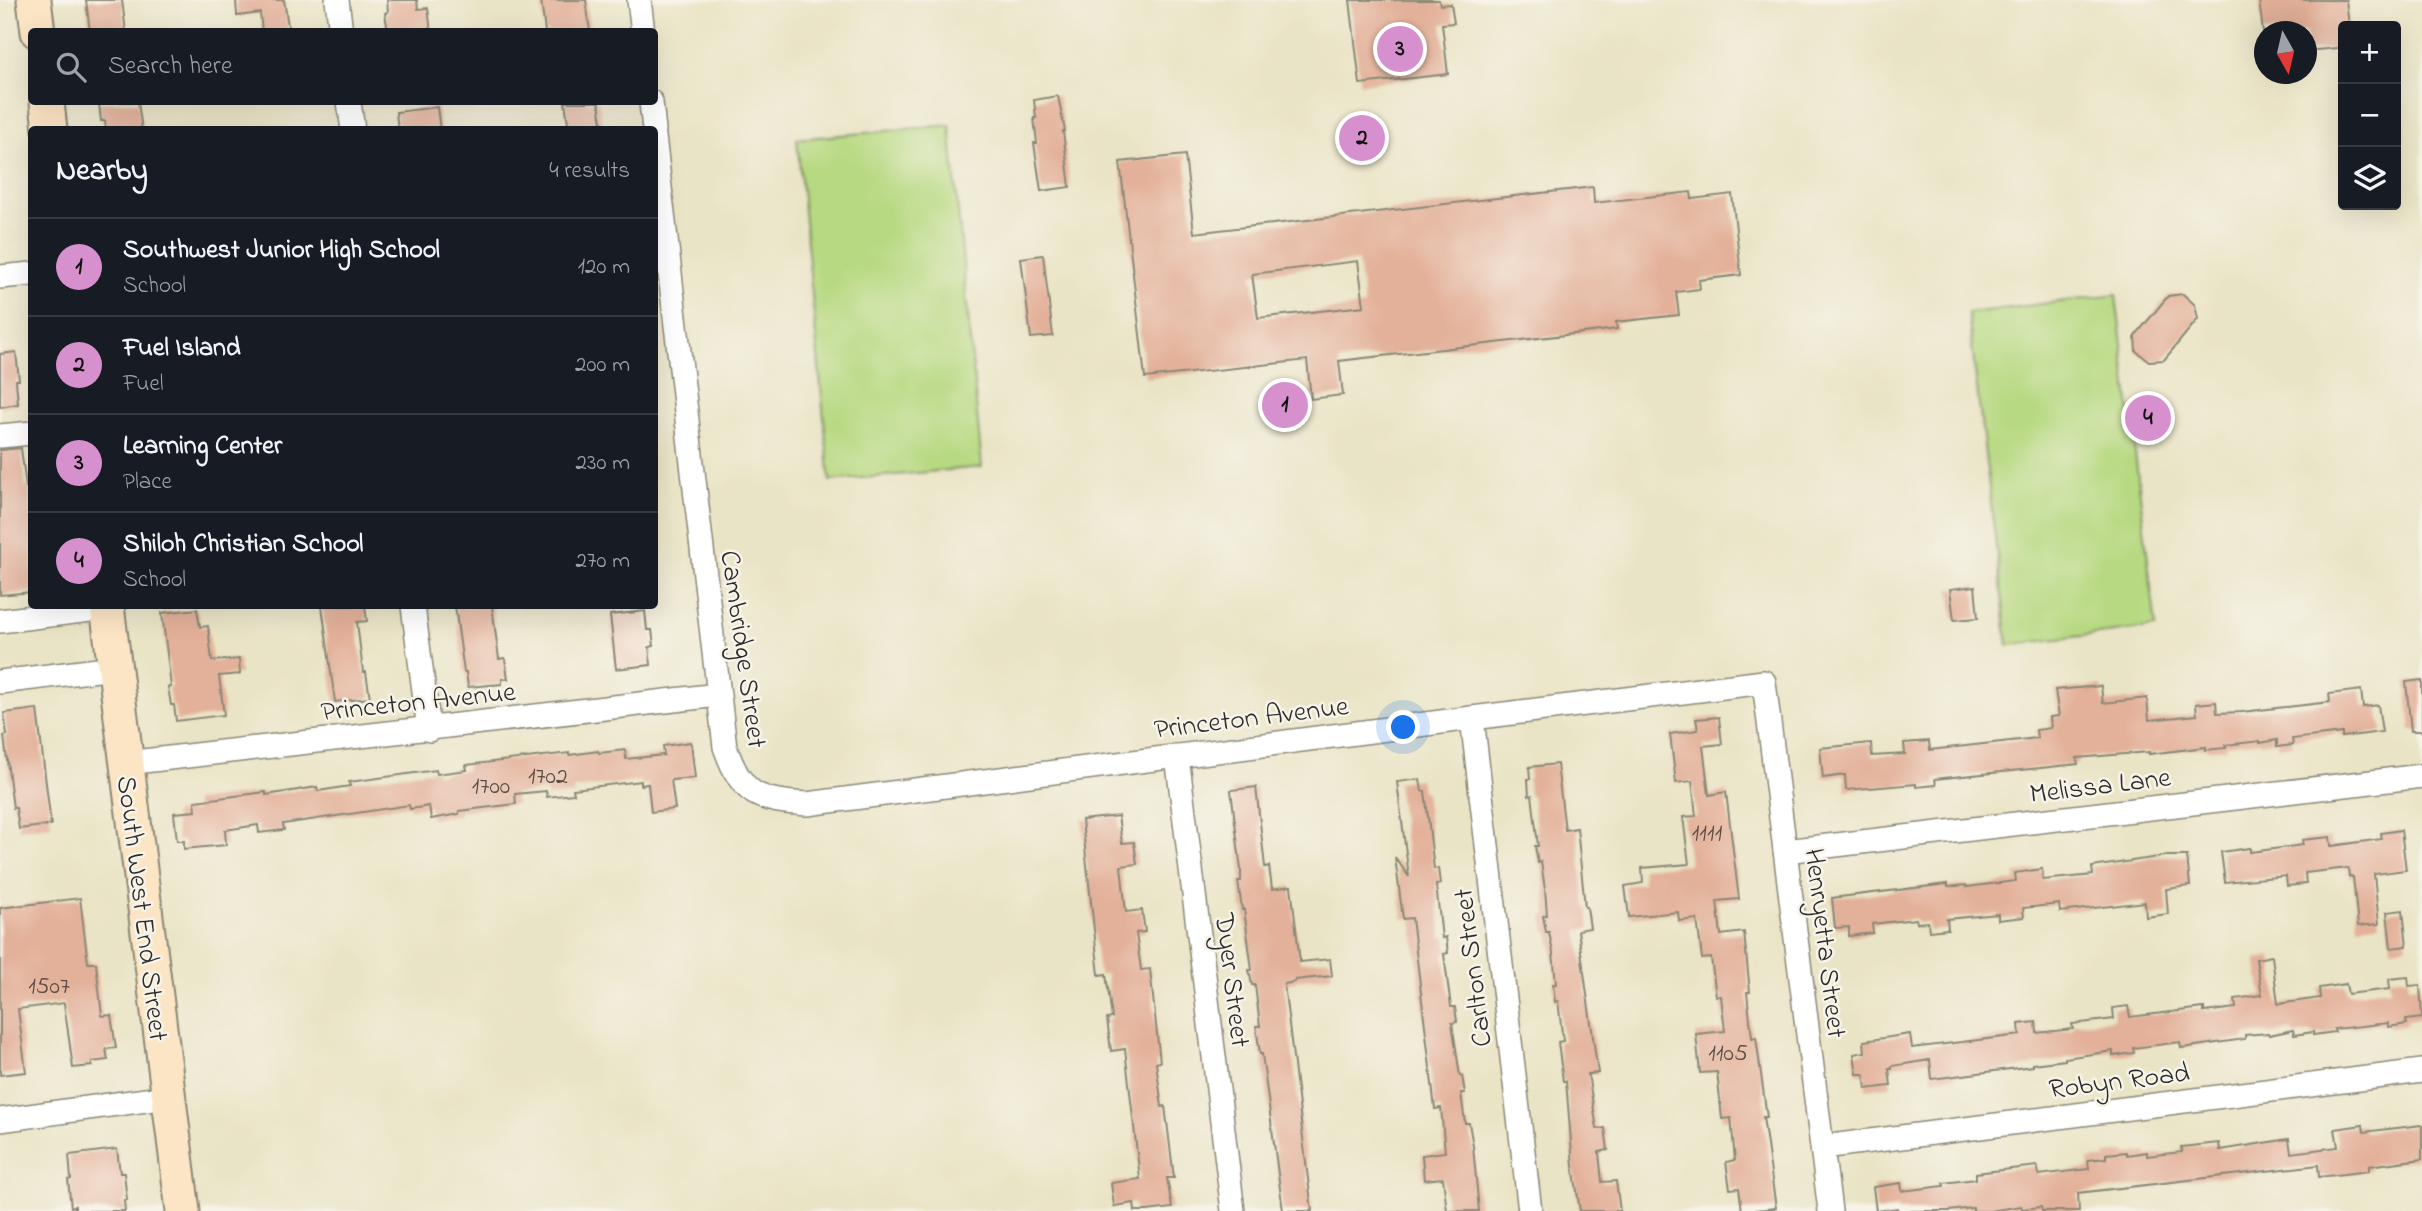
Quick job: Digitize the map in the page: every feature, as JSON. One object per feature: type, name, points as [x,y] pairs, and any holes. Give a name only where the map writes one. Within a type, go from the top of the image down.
[{"type":"street","points":[[34,0],[38,28]]},
{"type":"street","points":[[337,0],[340,28]]},
{"type":"street","points":[[639,0],[642,28]]},
{"type":"street","points":[[47,105],[50,126]]},
{"type":"street","points":[[349,105],[352,126]]},
{"type":"street","points":[[651,105],[654,126]]},
{"type":"street","name":"Cambridge Street","points":[[658,171],[725,747],[734,772],[748,790]]},
{"type":"street","points":[[0,277],[28,274]]},
{"type":"street","points":[[0,436],[28,433]]},
{"type":"street","points":[[0,621],[92,609]]},
{"type":"street","name":"South West End Street","points":[[107,609],[183,1211]]},
{"type":"street","points":[[413,609],[429,730]]},
{"type":"street","points":[[0,682],[114,668]]},
{"type":"street","name":"Princeton Avenue","points":[[748,790],[774,801],[807,804],[1764,682]]},
{"type":"street","name":"Henryetta Street","points":[[1764,682],[1830,1211]]},
{"type":"street","name":"Princeton Avenue","points":[[125,763],[718,695]]},
{"type":"street","name":"Carlton Street","points":[[1472,718],[1530,1211]]},
{"type":"street","name":"Dyer Street","points":[[1177,756],[1233,1211]]},
{"type":"street","name":"Melissa Lane","points":[[1785,851],[2422,776]]},
{"type":"street","name":"Robyn Road","points":[[1823,1147],[2422,1071]]},
{"type":"street","points":[[0,1120],[169,1097]]},
{"type":"green space","points":[[950,125],[982,467],[830,481],[797,139]]},
{"type":"green space","points":[[2116,295],[2156,627],[2008,645],[1968,313]]},
{"type":"building","points":[[86,0],[122,0],[126,28],[90,28]]},
{"type":"building","points":[[236,0],[284,0],[288,28],[262,28],[260,13],[237,16]]},
{"type":"building","points":[[387,0],[417,0],[418,9],[428,8],[430,28],[387,28],[385,13],[388,12]]},
{"type":"building","points":[[541,0],[586,0],[590,28],[544,28]]},
{"type":"building","points":[[1350,0],[1439,0],[1440,5],[1451,4],[1454,23],[1442,24],[1448,74],[1360,84]]},
{"type":"building","points":[[2259,0],[2346,0],[2348,21],[2338,21],[2337,48],[2317,50],[2317,21],[2262,21]]},
{"type":"building","points":[[1058,96],[1065,131],[1070,187],[1041,191],[1034,143],[1037,143],[1034,100]]},
{"type":"building","points":[[99,105],[138,105],[141,126],[106,126],[105,121],[101,121]]},
{"type":"building","points":[[565,105],[599,105],[602,126],[568,126]]},
{"type":"building","points":[[437,107],[439,126],[398,126],[396,112]]},
{"type":"building","points":[[1185,155],[1194,233],[1593,187],[1594,203],[1691,192],[1692,199],[1732,194],[1741,275],[1699,280],[1700,289],[1676,292],[1679,315],[1616,322],[1617,329],[1339,361],[1343,395],[1311,399],[1307,360],[1145,378],[1120,162]],"holes":[[[1358,261],[1364,306],[1258,318],[1252,274]]]},
{"type":"building","points":[[1043,255],[1053,336],[1031,338],[1021,258]]},
{"type":"building","points":[[2183,294],[2195,305],[2198,319],[2164,360],[2149,361],[2136,351],[2135,336],[2168,296]]},
{"type":"building","points":[[16,352],[18,404],[0,407],[0,354]]},
{"type":"building","points":[[21,448],[26,487],[28,486],[28,592],[0,595],[0,450]]},
{"type":"building","points":[[1975,586],[1978,618],[1954,620],[1950,589]]},
{"type":"building","points":[[197,609],[200,627],[208,626],[212,661],[239,659],[240,674],[219,676],[224,715],[176,721],[168,687],[171,687],[162,613]]},
{"type":"building","points":[[322,609],[365,609],[367,621],[357,622],[363,672],[366,672],[370,698],[335,702]]},
{"type":"building","points":[[455,609],[492,609],[499,659],[505,658],[508,679],[502,679],[502,684],[468,687]]},
{"type":"building","points":[[645,611],[647,630],[652,630],[654,646],[649,647],[651,665],[616,669],[610,615]]},
{"type":"building","points":[[2422,680],[2422,731],[2411,731],[2406,682]]},
{"type":"building","points":[[2101,686],[2103,703],[2147,698],[2149,720],[2197,715],[2196,704],[2216,702],[2217,713],[2242,712],[2330,702],[2329,694],[2361,690],[2363,707],[2378,705],[2382,732],[2342,737],[2342,733],[2292,739],[2293,745],[2277,747],[2277,740],[2225,745],[2226,748],[2206,750],[2206,747],[2149,754],[2077,758],[2078,764],[1935,779],[1936,785],[1916,787],[1916,784],[1846,790],[1845,775],[1823,778],[1820,748],[1871,743],[1872,756],[1905,754],[1904,743],[1929,741],[1930,750],[2037,738],[2036,730],[2051,728],[2050,717],[2059,716],[2055,690]]},
{"type":"building","points":[[37,709],[51,825],[19,829],[16,808],[13,808],[4,736],[7,735],[4,713]]},
{"type":"building","points":[[1719,717],[1722,744],[1703,746],[1709,795],[1726,792],[1739,899],[1717,901],[1721,935],[1744,932],[1752,1038],[1756,1037],[1767,1117],[1763,1117],[1776,1208],[1745,1211],[1742,1211],[1739,1188],[1730,1189],[1726,1162],[1735,1160],[1731,1118],[1722,1119],[1717,1072],[1700,1073],[1696,1034],[1725,1031],[1721,996],[1716,996],[1711,958],[1702,959],[1697,919],[1679,921],[1678,912],[1629,917],[1625,886],[1643,883],[1642,868],[1689,864],[1683,817],[1696,816],[1692,781],[1676,783],[1670,734],[1698,730],[1696,719]]},
{"type":"building","points":[[691,742],[695,778],[671,780],[675,809],[651,812],[648,784],[641,785],[641,781],[573,789],[574,794],[547,797],[546,791],[515,794],[516,804],[459,811],[459,814],[431,819],[429,806],[410,809],[409,805],[283,824],[284,830],[259,833],[258,825],[225,830],[226,845],[184,849],[184,841],[177,841],[174,813],[196,811],[195,801],[266,792],[266,795],[317,787],[318,791],[350,786],[349,782],[436,770],[437,774],[467,770],[466,765],[569,753],[625,750],[626,759],[664,755],[663,746]]},
{"type":"building","points":[[1557,764],[1565,830],[1577,828],[1585,907],[1590,928],[1578,930],[1598,1073],[1588,1074],[1597,1129],[1605,1128],[1608,1150],[1599,1152],[1602,1182],[1616,1181],[1620,1211],[1580,1211],[1573,1166],[1566,1081],[1563,1081],[1558,1042],[1563,1041],[1558,1001],[1555,1002],[1553,953],[1543,916],[1547,915],[1545,889],[1541,862],[1538,863],[1535,846],[1538,846],[1528,779],[1529,767]]},
{"type":"building","points":[[1420,779],[1422,791],[1425,791],[1434,869],[1438,868],[1440,884],[1436,885],[1442,938],[1446,937],[1448,953],[1444,954],[1448,985],[1451,1007],[1455,1007],[1457,1022],[1452,1023],[1465,1093],[1461,1093],[1465,1123],[1469,1123],[1473,1146],[1479,1211],[1447,1211],[1443,1178],[1424,1180],[1422,1155],[1445,1152],[1441,1108],[1435,1109],[1412,918],[1403,919],[1395,857],[1409,877],[1397,782]]},
{"type":"building","points":[[1256,787],[1265,867],[1269,866],[1272,889],[1291,886],[1300,962],[1330,959],[1332,976],[1295,980],[1284,984],[1312,1211],[1283,1211],[1256,1026],[1260,1026],[1255,985],[1252,985],[1249,970],[1252,970],[1238,881],[1241,881],[1241,870],[1231,790]]},
{"type":"building","points":[[1118,816],[1122,843],[1134,842],[1137,864],[1121,866],[1126,912],[1142,910],[1145,932],[1136,933],[1141,970],[1150,969],[1160,1062],[1156,1063],[1162,1107],[1165,1106],[1174,1178],[1167,1178],[1172,1208],[1147,1211],[1135,1211],[1134,1203],[1114,1206],[1111,1183],[1140,1179],[1125,1049],[1111,1051],[1107,1019],[1112,1018],[1106,974],[1099,975],[1082,820]]},
{"type":"building","points":[[2401,830],[2406,870],[2374,874],[2379,924],[2358,926],[2353,877],[2349,877],[2348,868],[2305,873],[2306,884],[2287,886],[2286,876],[2225,882],[2221,852],[2250,848],[2250,852],[2303,845],[2302,840],[2330,837],[2331,846],[2382,839],[2381,833]]},
{"type":"building","points":[[2165,856],[2187,856],[2190,886],[2166,889],[2168,914],[2146,917],[2145,902],[2060,912],[2059,904],[2023,908],[2024,917],[1998,920],[1998,914],[1947,919],[1948,929],[1929,931],[1928,922],[1917,923],[1916,919],[1872,924],[1873,933],[1849,936],[1849,927],[1835,928],[1832,898],[1948,884],[1948,887],[1966,887],[2016,881],[2015,873],[2042,869],[2043,880],[2093,875],[2092,867]]},
{"type":"building","points":[[80,898],[88,963],[96,963],[102,1016],[111,1015],[116,1048],[106,1049],[108,1060],[92,1062],[92,1066],[73,1068],[64,1003],[18,1009],[26,1072],[0,1075],[0,908]]},
{"type":"building","points":[[2403,910],[2407,946],[2391,948],[2387,912]]},
{"type":"building","points":[[2272,956],[2278,1004],[2320,998],[2319,988],[2346,984],[2348,994],[2390,989],[2389,979],[2408,977],[2409,986],[2420,985],[2422,1018],[2406,1020],[2407,1024],[2388,1027],[2388,1023],[2334,1029],[2335,1032],[2313,1035],[2313,1032],[2294,1035],[2293,1030],[2269,1035],[2245,1035],[2245,1039],[2181,1048],[2180,1042],[2133,1048],[2134,1053],[2113,1056],[2113,1051],[2033,1066],[1932,1079],[1930,1060],[1892,1066],[1892,1069],[1889,1069],[1891,1086],[1866,1089],[1864,1074],[1857,1074],[1854,1054],[1865,1052],[1864,1041],[1910,1034],[1912,1048],[2020,1035],[2019,1024],[2036,1022],[2037,1033],[2073,1029],[2072,1024],[2114,1019],[2113,1008],[2128,1006],[2130,1017],[2204,1008],[2204,1012],[2236,1008],[2235,999],[2262,995],[2256,959]]},
{"type":"building","points":[[2363,1125],[2364,1132],[2422,1125],[2422,1159],[2369,1166],[2369,1171],[2319,1177],[2318,1165],[2078,1193],[2079,1211],[2042,1211],[2041,1207],[2022,1209],[2021,1206],[1990,1211],[1973,1211],[1973,1208],[1898,1211],[1897,1208],[1876,1211],[1873,1187],[1901,1183],[1902,1191],[1944,1186],[1943,1183],[1976,1179],[1976,1173],[2037,1166],[2039,1175],[2089,1169],[2088,1160],[2106,1158],[2106,1154],[2147,1152],[2147,1156],[2182,1152],[2181,1147],[2219,1143],[2220,1150],[2289,1139],[2291,1153],[2338,1147],[2335,1129]]},
{"type":"building","points":[[117,1149],[120,1173],[124,1173],[127,1200],[124,1200],[125,1211],[75,1211],[75,1206],[71,1207],[68,1180],[71,1179],[69,1155]]},
{"type":"place","name":"Learning Center","points":[[1400,49]]},
{"type":"place","name":"Fuel Island","points":[[1362,138]]},
{"type":"place","name":"Southwest Junior High School","points":[[1285,405]]},
{"type":"place","name":"Shiloh Christian School","points":[[2148,418]]}]
